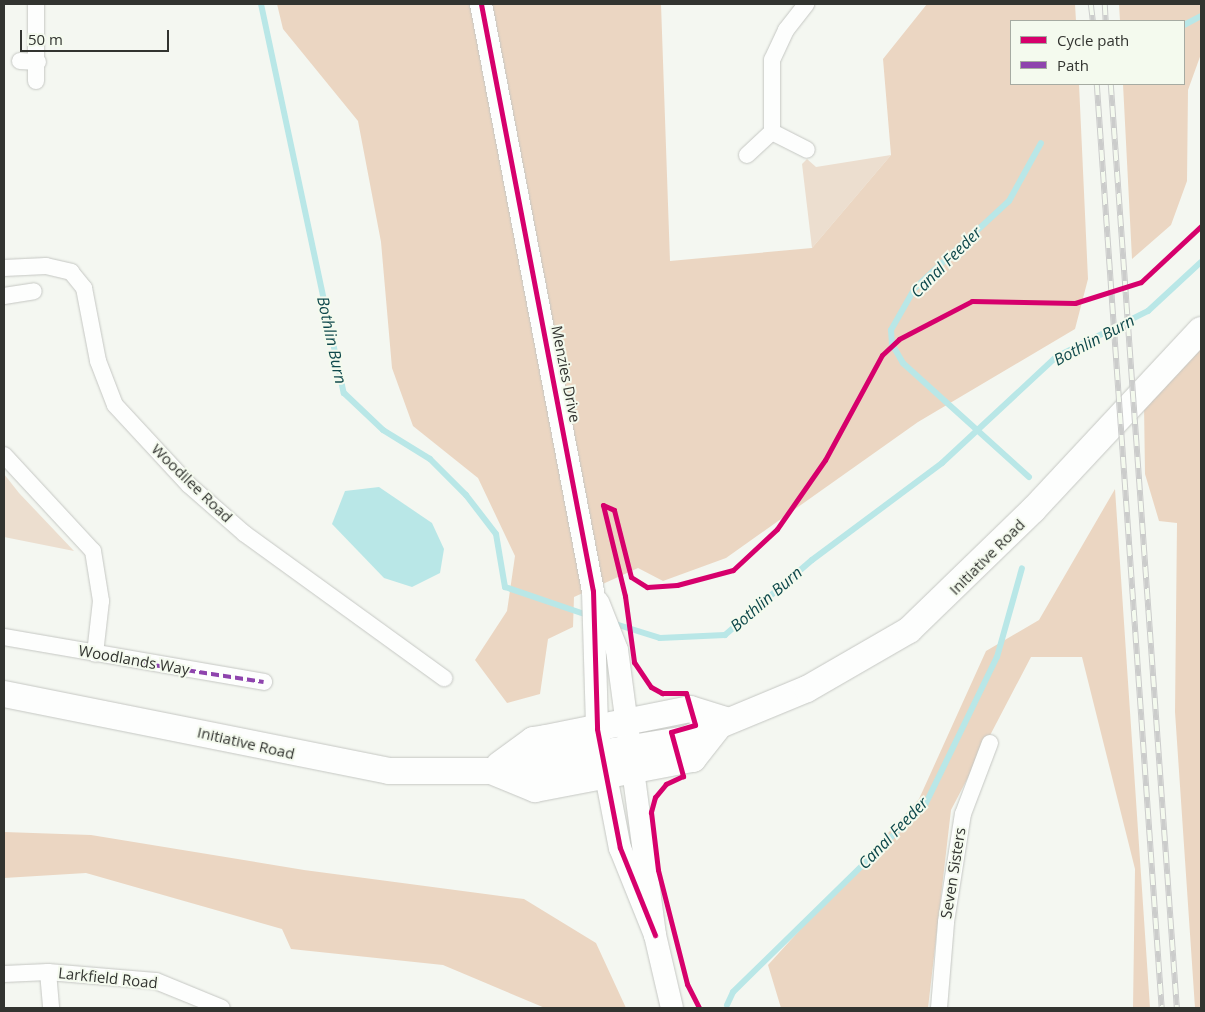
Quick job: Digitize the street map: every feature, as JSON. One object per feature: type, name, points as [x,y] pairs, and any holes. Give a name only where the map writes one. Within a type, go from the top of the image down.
[{"type":"main road","name":"Initiative Road","points":[[491,771],[533,740],[631,759],[693,759],[725,720],[807,689],[909,630],[1026,518],[1201,330]]},
{"type":"main road","name":"Initiative Road","points":[[4,694],[389,771],[491,771],[535,789],[602,752],[626,722],[690,709],[725,720]]},
{"type":"street","points":[[36,4],[38,62],[36,81]]},
{"type":"street","name":"Menzies Drive","points":[[481,4],[593,588],[617,650],[655,935]]},
{"type":"street","points":[[747,155],[772,132],[772,60],[786,30],[806,4]]},
{"type":"street","points":[[20,61],[38,62]]},
{"type":"street","points":[[772,132],[808,150]]},
{"type":"street","name":"Woodilee Road","points":[[4,268],[46,266],[70,272],[84,288],[98,362],[115,405],[175,470],[245,534],[444,678]]},
{"type":"street","points":[[4,296],[34,291]]},
{"type":"street","points":[[4,455],[93,551],[101,601],[95,654]]},
{"type":"street","name":"Menzies Drive","points":[[593,588],[593,652],[602,752],[620,848],[655,935]]},
{"type":"street","name":"Woodlands Way","points":[[4,637],[264,682]]},
{"type":"street","name":"Seven Sisters","points":[[939,1008],[946,922],[963,814],[990,743]]},
{"type":"street","points":[[655,935],[672,1008]]},
{"type":"street","name":"Larkfield Road","points":[[4,974],[48,972],[156,982],[222,1008]]},
{"type":"street","name":"Larkfield Road","points":[[48,972],[51,1008]]},
{"type":"shaded area","points":[[277,4],[661,4],[670,261],[812,248],[891,155],[883,59],[927,4],[1075,4],[1076,20],[1010,20],[1010,85],[1079,85],[1088,279],[1075,329],[918,422],[726,558],[663,581],[638,568],[574,597],[573,627],[548,639],[540,694],[507,703],[475,660],[507,611],[515,556],[478,478],[413,426],[392,368],[381,242],[358,121],[283,29]]},
{"type":"shaded area","points":[[1119,4],[1201,4],[1201,54],[1188,90],[1187,181],[1171,225],[1132,259],[1123,85],[1185,85],[1185,20],[1120,20]]},
{"type":"shaded area","points":[[891,155],[812,248],[802,164],[807,159],[816,167]]},
{"type":"shaded area","points":[[1201,349],[1201,1008],[1195,1008],[1175,712],[1177,523],[1159,521],[1145,474],[1144,405]]},
{"type":"shaded area","points":[[4,474],[19,493],[74,551],[4,537]]},
{"type":"shaded area","points":[[1115,489],[1150,1008],[1133,1008],[1135,869],[1082,657],[1031,657],[951,810],[928,1008],[781,1008],[768,965],[919,799],[986,651],[1039,620]]},
{"type":"shaded area","points":[[4,832],[91,835],[304,870],[524,899],[596,943],[626,1008],[545,1008],[443,965],[291,949],[282,929],[86,873],[4,878]]},
{"type":"water","points":[[379,487],[432,523],[444,549],[440,573],[412,587],[384,578],[332,524],[345,491]]},
{"type":"waterway","name":"Bothlin Burn","points":[[261,4],[344,393],[383,430],[430,459],[466,495],[496,534],[505,587],[590,616]]},
{"type":"waterway","name":"Canal Feeder","points":[[1185,24],[1201,16]]},
{"type":"waterway","name":"Canal Feeder","points":[[1029,477],[903,363],[892,344],[891,330],[915,288],[1009,201],[1041,143]]},
{"type":"waterway","name":"Bothlin Burn","points":[[612,623],[660,638],[725,635],[812,560],[942,463],[1056,357],[1148,311],[1201,262]]},
{"type":"waterway","name":"Canal Feeder","points":[[727,1005],[733,992],[926,803],[997,657],[1022,568]]},
{"type":"railway","points":[[1091,4],[1093,20]]},
{"type":"railway","points":[[1105,4],[1106,20]]},
{"type":"railway","points":[[1097,85],[1162,1008]]},
{"type":"railway","points":[[1111,85],[1177,1008]]},
{"type":"marked path","points":[[140,663],[264,682]]},
{"type":"cycle path","points":[[481,4],[593,591],[597,729],[620,848],[655,935]]},
{"type":"cycle path","points":[[603,505],[614,510],[631,577],[647,587],[677,585],[733,570],[777,529],[825,460],[882,355],[899,339],[972,301],[1075,303],[1141,282],[1201,226]]},
{"type":"cycle path","points":[[603,505],[625,596],[634,662],[651,687],[662,693],[686,693],[695,725],[671,732],[683,776],[666,784],[655,797],[651,812],[658,870],[687,984],[699,1008]]}]
